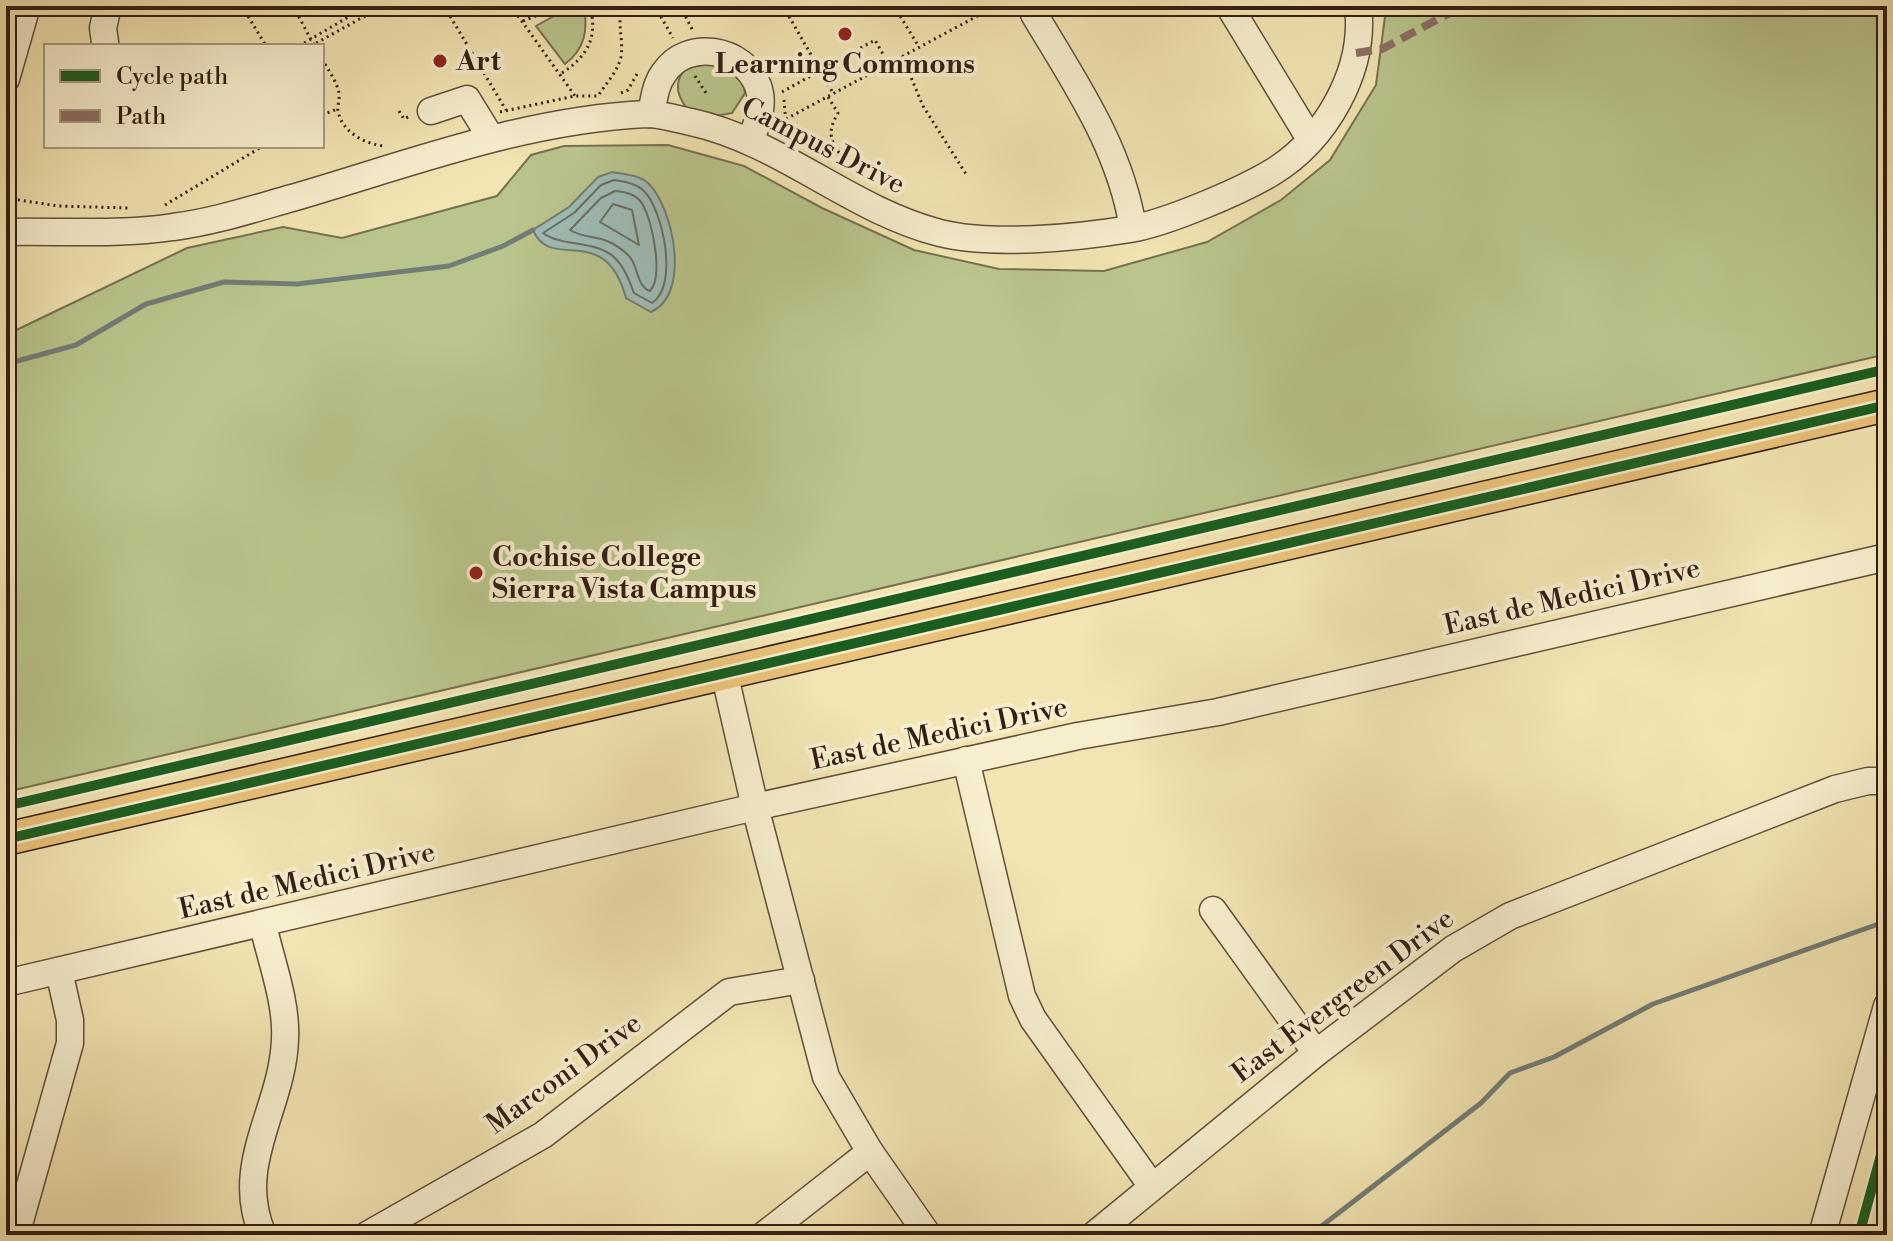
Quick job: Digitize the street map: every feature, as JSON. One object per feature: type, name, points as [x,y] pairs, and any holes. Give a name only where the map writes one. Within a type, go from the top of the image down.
[{"type":"main road","points":[[6,839],[1887,405]]},
{"type":"street","points":[[6,79],[27,6]]},
{"type":"street","points":[[105,42],[103,28],[108,6]]},
{"type":"street","points":[[1229,6],[1310,139]]},
{"type":"street","name":"Campus Drive","points":[[6,232],[172,227],[291,198],[491,138],[560,123],[651,114],[714,127],[751,140],[873,209],[946,234],[1044,237],[1133,228],[1205,203],[1273,172],[1310,139],[1342,97],[1356,53],[1358,6]]},
{"type":"street","points":[[1034,14],[1114,152],[1128,196],[1133,228]]},
{"type":"street","points":[[651,114],[664,71],[683,55],[705,50],[728,55],[746,65],[759,87],[761,111],[751,140]]},
{"type":"street","points":[[431,111],[467,99],[491,138]]},
{"type":"street","name":"East de Medici Drive","points":[[6,983],[755,807],[966,760],[1218,712],[1887,557]]},
{"type":"street","points":[[724,672],[755,807],[826,1077],[870,1152],[928,1235]]},
{"type":"street","points":[[966,760],[1022,996],[1033,1019],[1151,1185]]},
{"type":"street","name":"East Evergreen Drive","points":[[1094,1235],[1151,1185],[1316,1053],[1453,949],[1510,916],[1835,789],[1868,781],[1887,781]]},
{"type":"street","points":[[1213,910],[1316,1053]]},
{"type":"street","points":[[263,925],[286,1039],[254,1165],[251,1194],[263,1235]]},
{"type":"street","points":[[16,1235],[70,1043],[70,1020],[59,971]]},
{"type":"street","name":"Marconi Drive","points":[[367,1235],[543,1135],[729,992],[801,980]]},
{"type":"street","points":[[1822,1235],[1885,1022]]},
{"type":"street","points":[[764,1235],[870,1152]]},
{"type":"path","points":[[242,6],[265,44]]},
{"type":"path","points":[[293,6],[313,44]]},
{"type":"path","points":[[302,44],[367,6]]},
{"type":"path","points":[[315,44],[383,6]]},
{"type":"path","points":[[444,6],[506,110]]},
{"type":"path","points":[[450,16],[468,6]]},
{"type":"path","points":[[511,6],[562,73],[575,96]]},
{"type":"path","points":[[523,21],[560,6]]},
{"type":"path","points":[[562,73],[580,61],[589,47],[593,20],[590,6]]},
{"type":"path","points":[[655,6],[675,41],[665,47]]},
{"type":"path","points":[[680,6],[697,37]]},
{"type":"path","points":[[783,6],[833,95]]},
{"type":"path","points":[[894,6],[919,48]]},
{"type":"path","points":[[786,119],[996,6]]},
{"type":"path","points":[[782,92],[875,40],[888,63]]},
{"type":"path","points":[[902,56],[923,106],[966,174]]},
{"type":"path","points":[[598,96],[628,90],[642,64]]},
{"type":"path","points":[[778,83],[788,137]]},
{"type":"path","points":[[828,97],[838,113],[830,131],[831,143],[840,154]]},
{"type":"path","points":[[324,114],[337,109]]},
{"type":"path","points":[[811,150],[822,157],[831,143]]},
{"type":"path","points":[[156,208],[260,148]]},
{"type":"path","points":[[6,198],[58,206],[137,209]]},
{"type":"green space","points":[[572,6],[584,7],[586,24],[581,45],[565,64],[536,26]]},
{"type":"green space","name":"Cochise College Sierra Vista Campus","points":[[1389,6],[1887,6],[1887,354],[6,792],[6,335],[187,248],[283,227],[342,238],[497,196],[531,155],[564,146],[668,145],[744,166],[822,208],[914,250],[999,269],[1104,271],[1207,242],[1281,200],[1330,160],[1376,85],[1386,9]]},
{"type":"green space","points":[[691,62],[723,65],[743,79],[745,93],[732,113],[709,117],[688,110],[680,97],[678,85]]},
{"type":"water","points":[[612,172],[648,183],[665,211],[671,230],[674,270],[671,288],[663,303],[651,312],[626,298],[617,274],[605,261],[592,254],[552,248],[541,242],[533,230],[569,207],[598,177]]},
{"type":"waterway","points":[[6,364],[76,345],[146,304],[224,282],[297,284],[449,266],[503,246],[533,230]]},
{"type":"waterway","points":[[1310,1235],[1481,1103],[1510,1073],[1554,1057],[1653,1004],[1887,921]]},
{"type":"marked path","points":[[1356,53],[1382,49],[1463,6]]},
{"type":"cycle path","points":[[6,806],[1887,369]]},
{"type":"cycle path","points":[[6,839],[1887,405]]},
{"type":"cycle path","points":[[1859,1235],[1887,1133]]},
{"type":"place","name":"Learning Commons","points":[[845,34]]},
{"type":"place","name":"Art","points":[[440,61]]},
{"type":"place","name":"Cochise College Sierra Vista Campus","points":[[476,573]]}]
